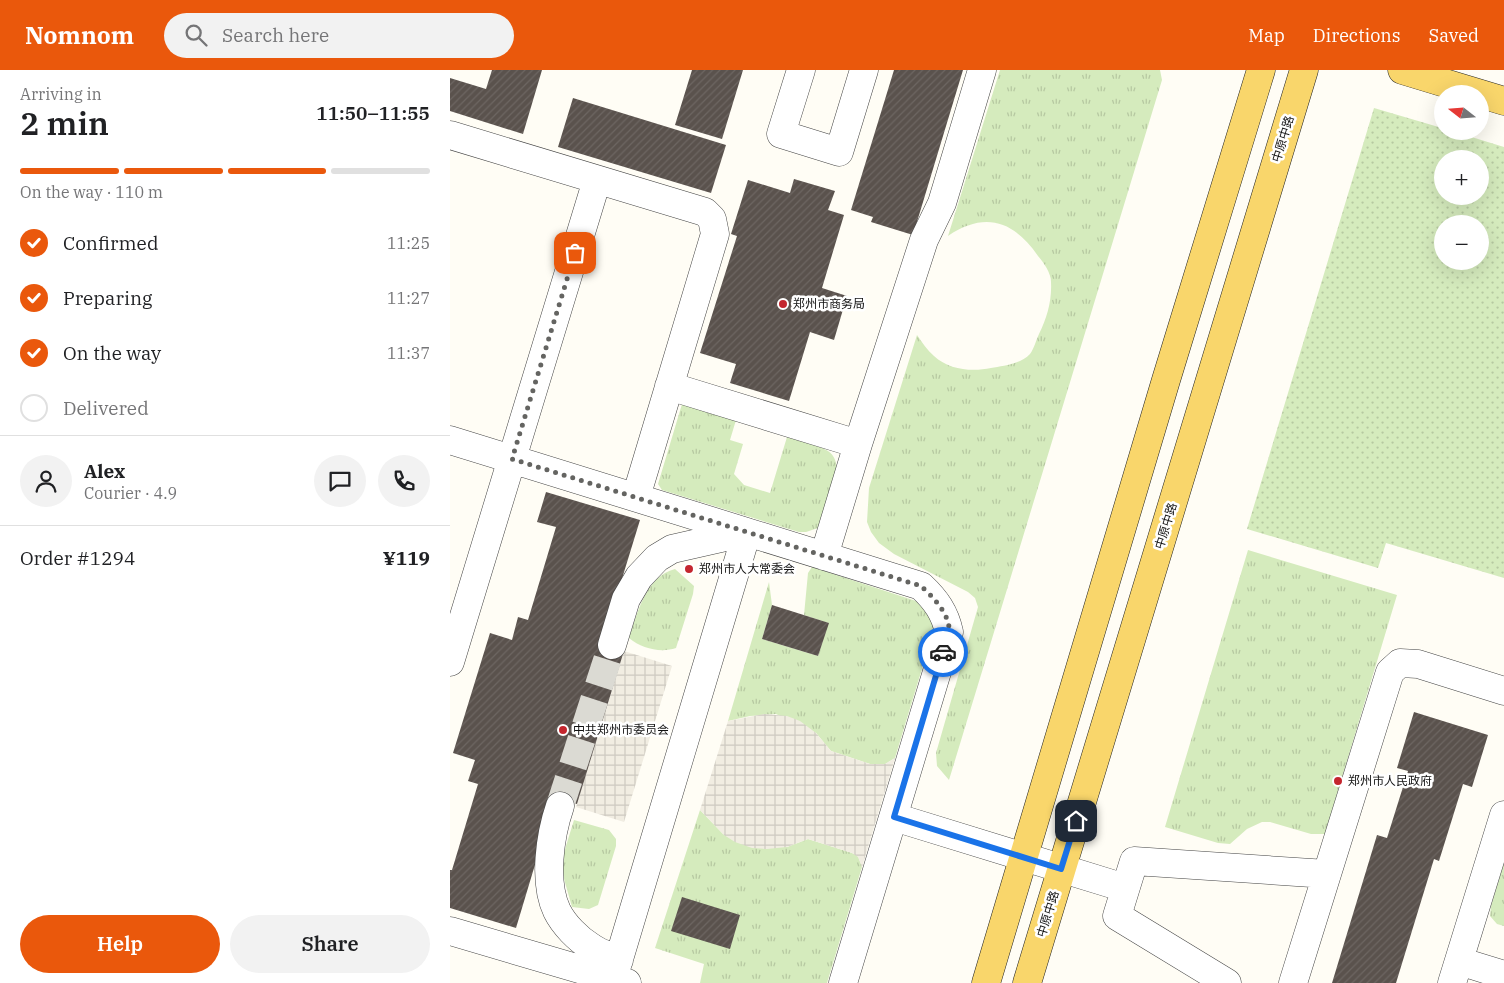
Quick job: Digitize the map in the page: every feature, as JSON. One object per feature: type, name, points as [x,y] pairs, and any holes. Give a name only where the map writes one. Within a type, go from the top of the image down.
[{"type":"main road","points":[[986,983],[1166,380],[1261,70]]},
{"type":"main road","name":"中原中路","points":[[1027,983],[1304,70]]},
{"type":"main road","points":[[1402,70],[1504,101]]},
{"type":"lane","points":[[801,70],[781,134],[839,152],[864,70]]},
{"type":"lane","points":[[824,556],[924,240],[942,203],[982,70]]},
{"type":"lane","points":[[450,135],[705,212],[712,219],[715,234],[636,497]]},
{"type":"lane","points":[[450,662],[597,180]]},
{"type":"lane","points":[[669,386],[858,444]]},
{"type":"lane","points":[[450,440],[921,586],[930,594],[946,617],[950,632],[843,983]]},
{"type":"lane","points":[[612,645],[626,599],[639,577],[657,558],[672,548],[748,532]]},
{"type":"lane","points":[[620,974],[748,532]]},
{"type":"lane","points":[[1293,983],[1390,672],[1400,663],[1418,664],[1504,691]]},
{"type":"lane","points":[[560,806],[556,817],[550,856],[550,887],[557,911],[573,933],[620,974]]},
{"type":"lane","points":[[1504,815],[1456,972],[1504,975]]},
{"type":"lane","points":[[894,817],[1125,888]]},
{"type":"lane","points":[[1227,983],[1117,916],[1134,861],[1327,874]]},
{"type":"lane","points":[[450,931],[620,974]]},
{"type":"green space","points":[[1000,70],[1160,70],[1162,80],[949,780],[937,766],[936,753],[978,607],[975,598],[968,592],[894,554],[879,543],[867,522],[869,488],[917,335],[931,354],[940,361],[961,369],[984,369],[1012,364],[1030,354],[1047,316],[1051,296],[1050,275],[1043,262],[1019,235],[998,223],[986,222],[962,228],[948,236]]},
{"type":"green space","points":[[1374,108],[1434,126],[1434,140],[1481,140],[1504,147],[1504,578],[1386,543],[1378,568],[1247,529]]},
{"type":"green space","points":[[682,404],[736,420],[730,440],[743,444],[734,474],[744,485],[770,493],[787,437],[828,451],[834,458],[837,466],[837,476],[821,527],[806,532],[799,532],[662,490],[658,484]]},
{"type":"green space","points":[[1248,550],[1397,595],[1325,834],[1311,834],[1270,822],[1262,822],[1247,829],[1230,844],[1218,843],[1165,827]]},
{"type":"green space","points":[[812,567],[919,602],[934,622],[934,629],[895,758],[885,764],[870,764],[831,751],[816,733],[776,714],[750,716],[728,721],[769,582],[772,605],[762,639],[818,656],[828,623],[804,615],[808,573]]},
{"type":"green space","points":[[675,569],[694,586],[676,648],[658,650],[634,642],[629,638],[644,597],[657,579]]},
{"type":"green space","points":[[700,810],[724,835],[787,847],[808,839],[858,856],[862,867],[827,983],[700,983],[704,964],[655,948]]},
{"type":"green space","points":[[574,820],[609,830],[616,839],[616,846],[598,905],[589,909],[572,907],[562,872],[561,862]]},
{"type":"green space","points":[[1504,863],[1504,926],[1497,924],[1490,916],[1491,906]]},
{"type":"shaded area","points":[[624,651],[672,666],[624,822],[576,807]]},
{"type":"shaded area","points":[[764,714],[787,716],[800,721],[816,733],[831,751],[870,764],[885,764],[895,758],[862,867],[858,857],[852,853],[808,839],[787,847],[752,848],[735,842],[724,835],[700,810],[728,721]]},
{"type":"building","points":[[492,70],[542,70],[523,134],[450,111],[450,78],[486,89]]},
{"type":"building","points":[[692,70],[743,70],[722,139],[675,125]]},
{"type":"building","points":[[894,70],[963,70],[913,235],[871,222],[873,217],[851,210]]},
{"type":"building","points":[[573,98],[726,145],[711,193],[558,147]]},
{"type":"building","points":[[794,179],[835,191],[828,210],[844,215],[822,288],[847,296],[834,340],[810,332],[789,401],[730,383],[736,364],[700,353],[737,236],[731,234],[748,180],[790,193]]},
{"type":"building","points":[[546,492],[640,520],[601,647],[623,654],[577,804],[555,798],[516,928],[450,908],[450,870],[452,870],[478,784],[468,781],[475,760],[453,753],[490,633],[512,640],[518,617],[528,620],[556,527],[537,522]]},
{"type":"building","points":[[772,605],[829,623],[818,656],[762,639]]},
{"type":"building","points":[[1414,712],[1488,735],[1472,787],[1463,784],[1439,861],[1434,859],[1396,983],[1332,983],[1377,835],[1387,838],[1408,771],[1397,768]]},
{"type":"building","points":[[682,897],[740,915],[730,949],[671,931]]},
{"type":"tunnel","points":[[560,806],[612,645]]},
{"type":"way so far","points":[[575,253],[512,459],[921,586],[930,594],[946,617],[950,632],[943,652]]},
{"type":"place","name":"郑州市商务局","points":[[783,304]]},
{"type":"place","name":"郑州市人大常委会","points":[[689,569]]},
{"type":"place","name":"中共郑州市委员会","points":[[563,730]]},
{"type":"place","name":"郑州市人民政府","points":[[1338,781]]},
{"type":"route","points":[[943,652],[894,817],[1061,869],[1076,821]]}]
